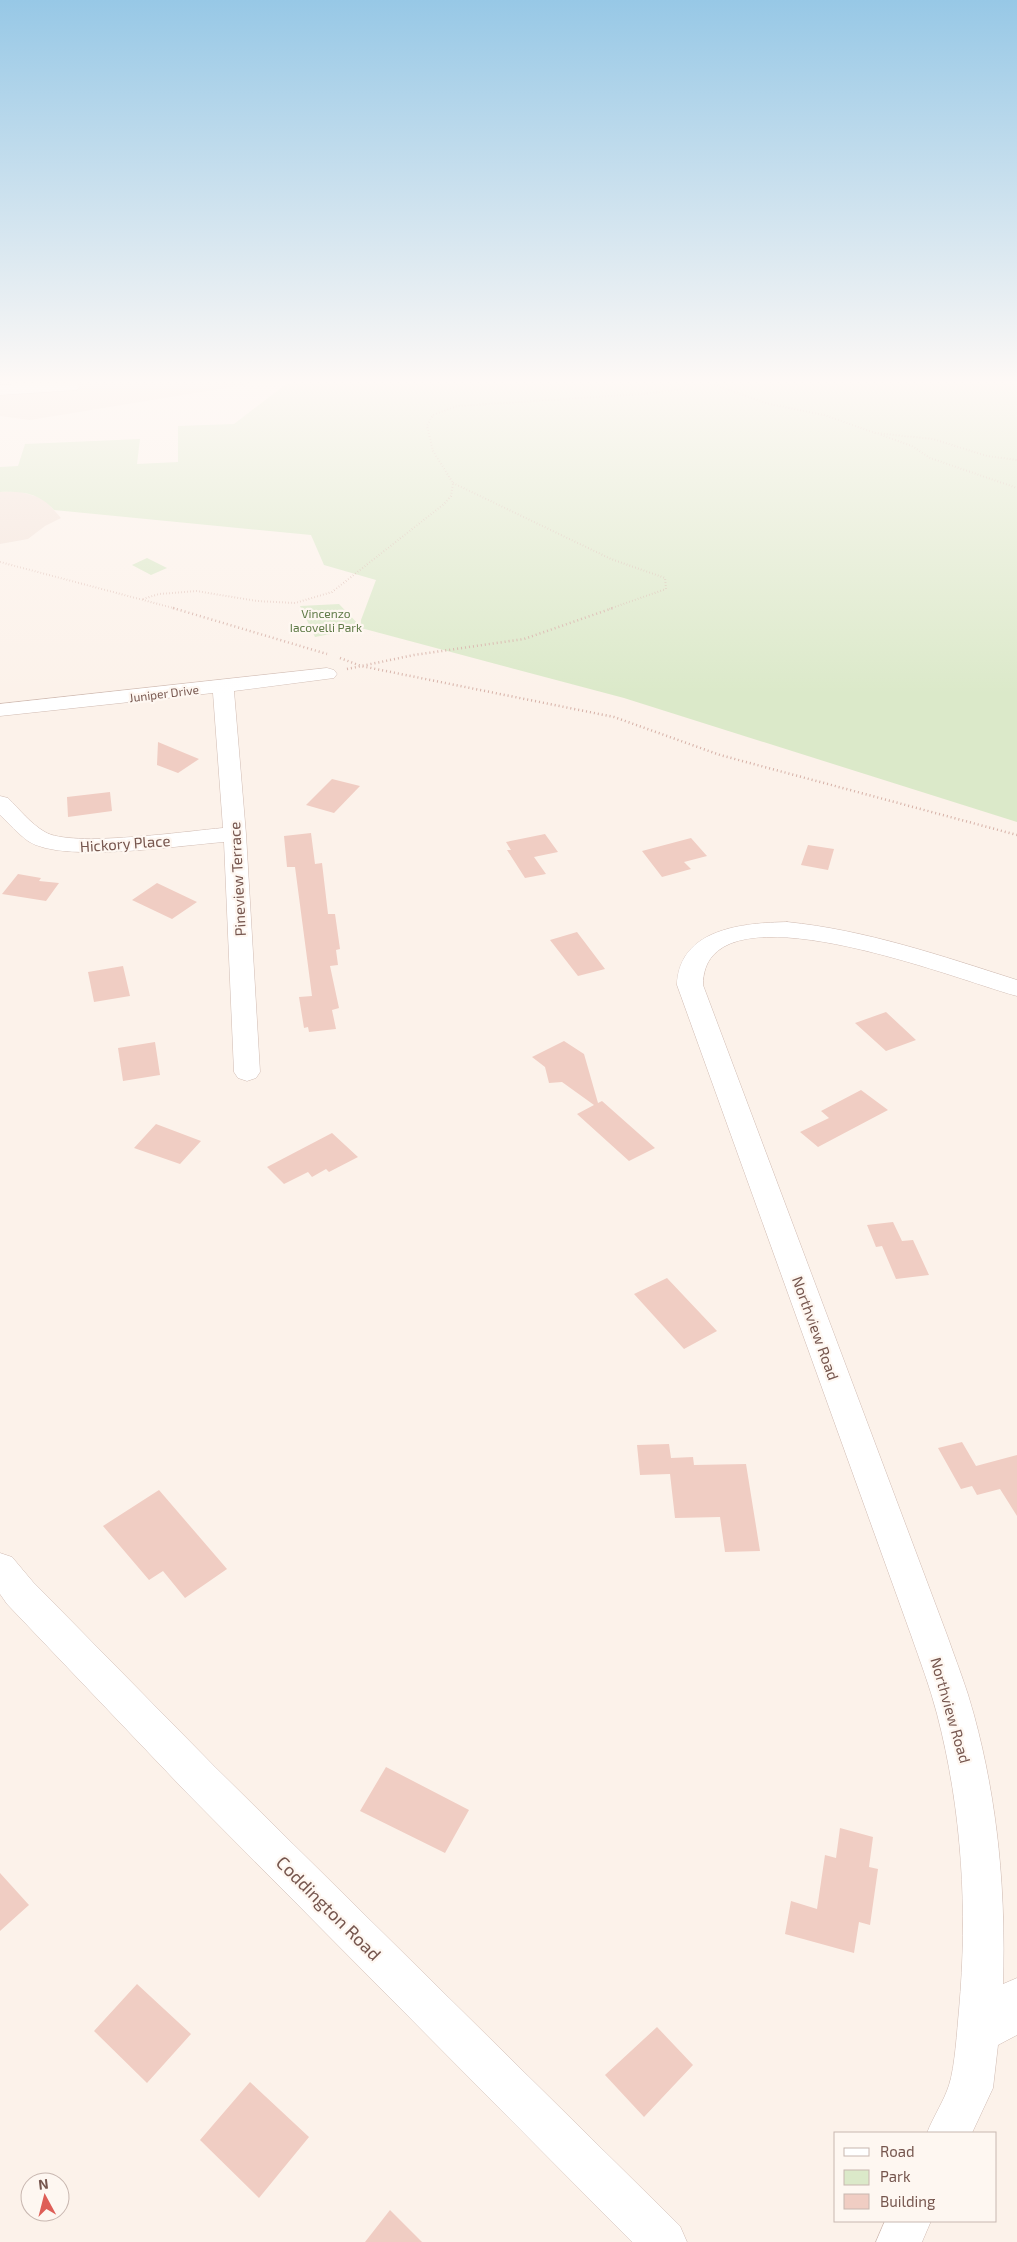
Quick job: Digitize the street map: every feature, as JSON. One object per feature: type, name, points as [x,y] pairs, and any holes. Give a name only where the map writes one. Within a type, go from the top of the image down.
[{"type":"street","name":"Juniper Drive","points":[[0,710],[327,674]]},
{"type":"street","name":"Pineview Terrace","points":[[223,686],[235,834],[246,1072]]},
{"type":"street","name":"Hickory Place","points":[[0,803],[37,837],[63,845],[95,846],[235,834]]},
{"type":"street","name":"Northview Road","points":[[949,2132],[971,2088],[983,1990],[984,1896],[975,1807],[958,1725],[929,1635],[690,984],[689,974],[700,953],[723,938],[754,930],[788,931],[856,940],[1017,988]]},
{"type":"street","name":"Coddington Road","points":[[7,1587],[664,2242]]},
{"type":"street","points":[[978,2032],[1006,2018],[1017,1999]]},
{"type":"street","points":[[899,2242],[908,2222]]},
{"type":"path","points":[[142,599],[159,594],[196,591],[257,602],[296,603],[332,592],[444,504],[451,496],[453,486]]},
{"type":"path","points":[[327,674],[414,655],[524,639],[666,589],[666,578],[611,558],[456,486]]},
{"type":"path","points":[[0,562],[219,620],[361,666],[614,716],[720,755],[1017,835]]},
{"type":"shaded area","points":[[18,491],[44,499],[61,518],[45,526],[28,539],[0,544],[0,492]]},
{"type":"green space","name":"Vincenzo Iacovelli Park","points":[[0,486],[1017,486],[1017,822],[624,698],[361,628],[315,637],[300,606],[339,604],[361,627],[361,620],[376,580],[324,565],[311,535],[54,510],[42,500],[30,494],[0,492]]},
{"type":"green space","points":[[147,558],[167,568],[151,575],[132,565]]},
{"type":"building","points":[[158,742],[199,759],[178,773],[157,765]]},
{"type":"building","points":[[332,779],[360,786],[334,813],[306,805]]},
{"type":"building","points":[[110,792],[112,811],[68,817],[67,797]]},
{"type":"building","points":[[311,833],[315,864],[322,863],[328,914],[335,914],[340,949],[336,950],[338,965],[330,966],[339,1008],[332,1010],[336,1029],[309,1032],[308,1027],[304,1028],[299,997],[312,996],[295,867],[287,867],[284,836]]},
{"type":"building","points":[[545,834],[558,852],[534,857],[546,874],[525,878],[507,850],[511,850],[506,842]]},
{"type":"building","points":[[691,838],[707,856],[684,862],[691,869],[662,877],[642,851]]},
{"type":"building","points":[[808,845],[834,849],[828,870],[801,865]]},
{"type":"building","points":[[18,874],[41,878],[39,881],[59,883],[46,901],[2,894]]},
{"type":"building","points":[[157,883],[197,902],[172,919],[132,900]]},
{"type":"building","points":[[577,932],[605,969],[578,976],[550,940]]},
{"type":"building","points":[[123,966],[130,996],[94,1002],[88,972]]},
{"type":"building","points":[[886,1012],[916,1040],[886,1051],[855,1023]]},
{"type":"building","points":[[564,1041],[584,1054],[598,1103],[602,1101],[655,1148],[629,1161],[577,1114],[594,1105],[562,1082],[549,1083],[545,1067],[532,1057]]},
{"type":"building","points":[[155,1042],[160,1075],[123,1081],[118,1048]]},
{"type":"building","points":[[861,1090],[888,1110],[818,1147],[800,1132],[829,1118],[821,1111]]},
{"type":"building","points":[[156,1124],[201,1141],[180,1164],[134,1148]]},
{"type":"building","points":[[332,1133],[358,1157],[329,1172],[326,1169],[312,1177],[308,1172],[284,1184],[267,1167]]},
{"type":"building","points":[[893,1222],[902,1241],[913,1240],[929,1275],[896,1279],[882,1246],[876,1247],[867,1225]]},
{"type":"building","points":[[667,1278],[717,1331],[684,1349],[634,1294]]},
{"type":"building","points":[[962,1442],[976,1466],[1017,1455],[1017,1516],[1000,1489],[977,1495],[972,1486],[961,1489],[938,1448]]},
{"type":"building","points":[[669,1444],[671,1458],[693,1457],[694,1465],[746,1464],[760,1551],[725,1552],[720,1517],[675,1518],[670,1474],[640,1475],[637,1445]]},
{"type":"building","points":[[159,1490],[227,1569],[185,1598],[163,1571],[149,1580],[103,1526]]},
{"type":"building","points":[[386,1767],[469,1810],[445,1853],[360,1811]]},
{"type":"building","points":[[840,1828],[873,1837],[869,1867],[878,1869],[870,1925],[859,1922],[854,1953],[785,1934],[791,1901],[817,1909],[825,1855],[836,1858]]},
{"type":"building","points":[[0,1873],[29,1905],[0,1931]]},
{"type":"building","points":[[137,1984],[191,2034],[147,2083],[94,2031]]},
{"type":"building","points":[[657,2027],[693,2065],[644,2117],[605,2075]]},
{"type":"building","points":[[250,2082],[309,2137],[259,2198],[200,2140]]},
{"type":"building","points":[[390,2210],[422,2242],[365,2242]]}]
